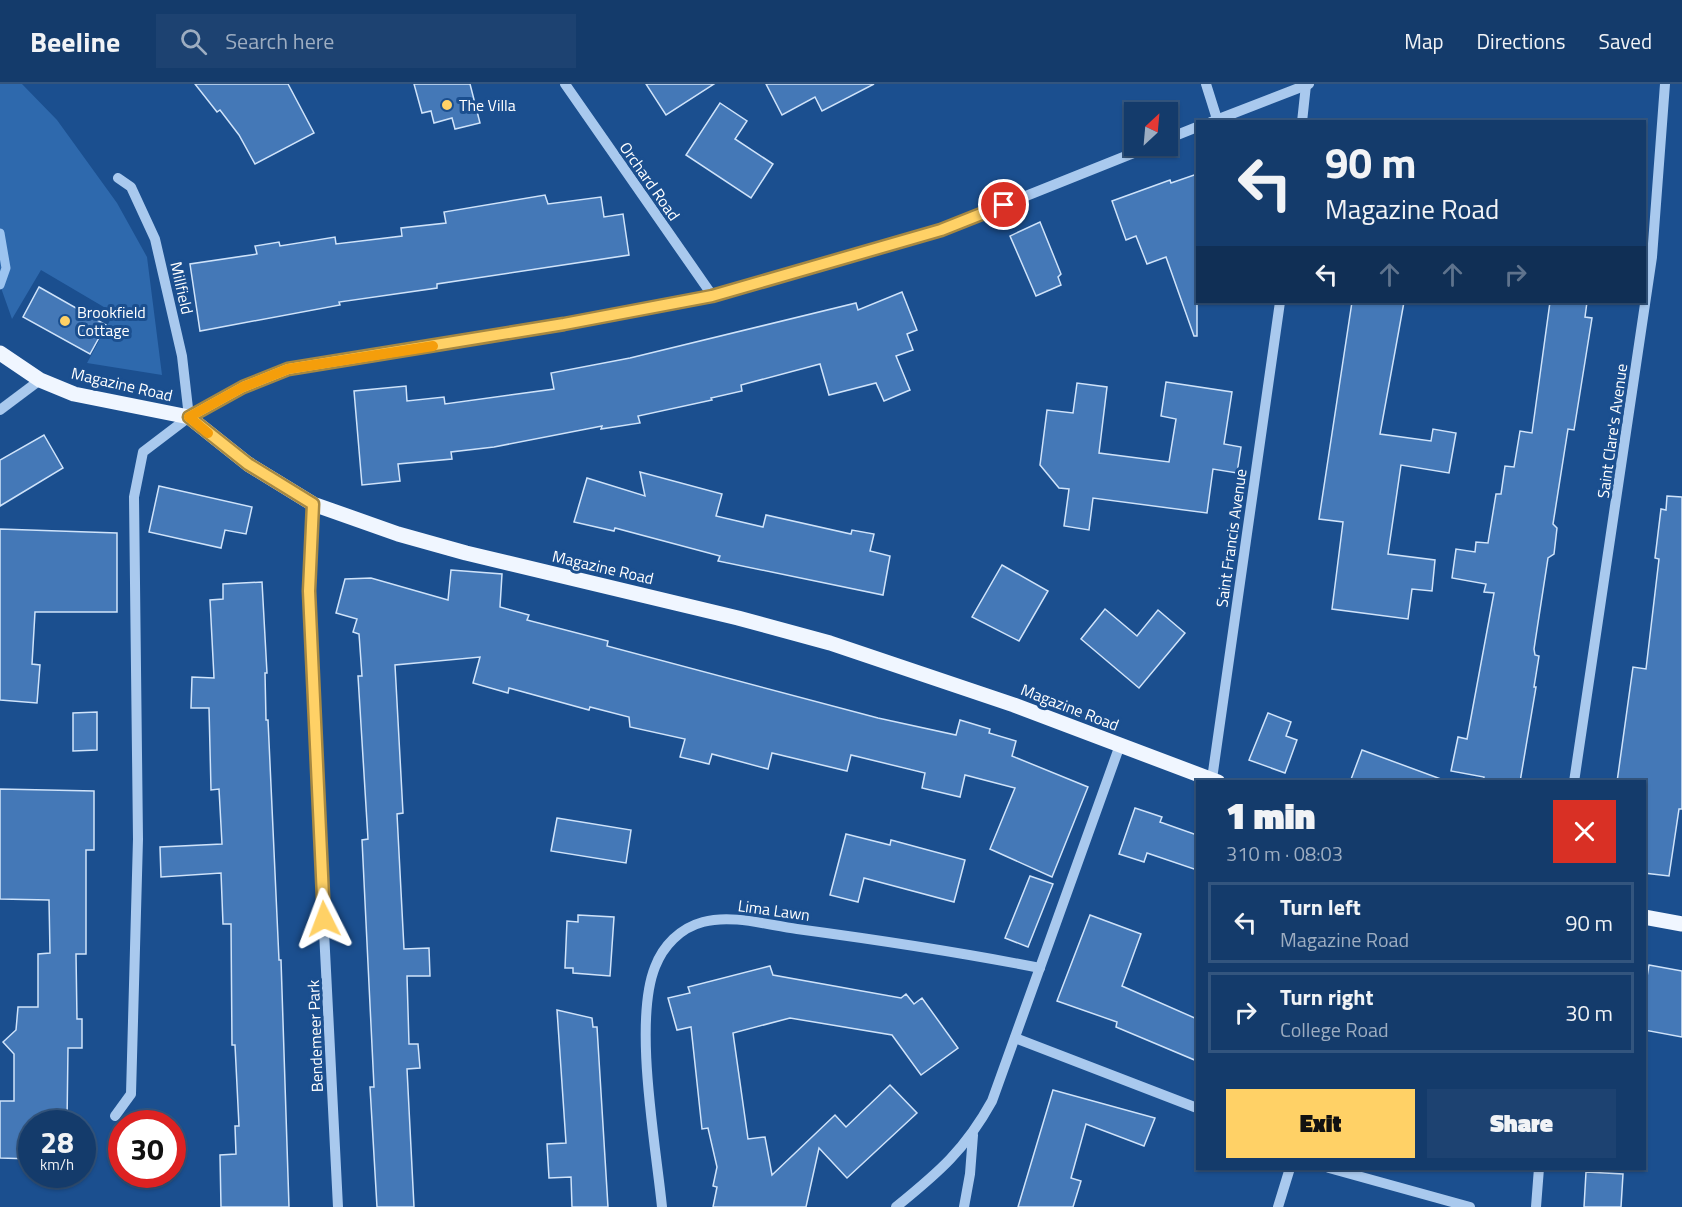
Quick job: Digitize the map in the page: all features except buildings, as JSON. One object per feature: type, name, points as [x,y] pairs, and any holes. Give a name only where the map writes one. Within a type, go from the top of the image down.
[{"type":"main road","name":"Magazine Road","points":[[0,353],[40,380],[74,394],[189,417],[248,464],[313,504],[398,534],[830,643],[1014,705],[1215,780]]},
{"type":"main road","points":[[1646,916],[1682,924]]},
{"type":"street","name":"Orchard Road","points":[[565,84],[712,296]]},
{"type":"street","points":[[1206,84],[1214,120],[1308,85],[1302,120]]},
{"type":"street","name":"Saint Clare's Avenue","points":[[1646,297],[1652,257],[1665,84]]},
{"type":"street","points":[[1178,135],[1196,127]]},
{"type":"street","points":[[119,1110],[131,1094],[138,839],[134,497],[143,452],[189,417],[243,387],[288,369],[564,324],[712,296],[941,230],[1126,156]]},
{"type":"street","name":"Millfield","points":[[118,178],[131,187],[155,239],[182,356],[189,417]]},
{"type":"street","name":"Saint Francis Avenue","points":[[1215,780],[1280,303]]},
{"type":"street","name":"Saint Clare's Avenue","points":[[1574,780],[1645,303]]},
{"type":"street","points":[[0,410],[40,380]]},
{"type":"street","name":"Bendemeer Park","points":[[313,504],[309,591],[311,675],[338,1207]]},
{"type":"street","points":[[896,1207],[942,1169],[973,1135],[992,1101],[1120,745]]},
{"type":"street","name":"Lima Lawn","points":[[662,1207],[649,1084],[646,1016],[648,990],[655,967],[671,942],[688,928],[724,919],[943,949],[1040,968]]},
{"type":"street","points":[[1015,1038],[1196,1108]]},
{"type":"street","points":[[964,1207],[970,1174],[973,1135]]},
{"type":"street","points":[[1278,1207],[1289,1170]]},
{"type":"street","points":[[1336,1170],[1470,1207]]},
{"type":"street","points":[[1536,1207],[1539,1170]]},
{"type":"shaded area","points":[[0,84],[22,84],[57,120],[117,203],[147,257],[162,375],[87,363],[114,313],[41,270],[12,319],[0,285]]},
{"type":"waterway","points":[[0,233],[6,268],[0,285]]},
{"type":"slow traffic","points":[[208,433],[189,417],[272,374],[288,369],[433,346]]},
{"type":"place","name":"The Villa","points":[[447,105]]},
{"type":"place","name":"Brookfield Cottage","points":[[65,321]]},
{"type":"route","points":[[324,919],[312,698],[309,591],[313,504],[248,464],[189,417],[243,387],[288,369],[564,324],[712,296],[941,230],[1004,205]]}]
